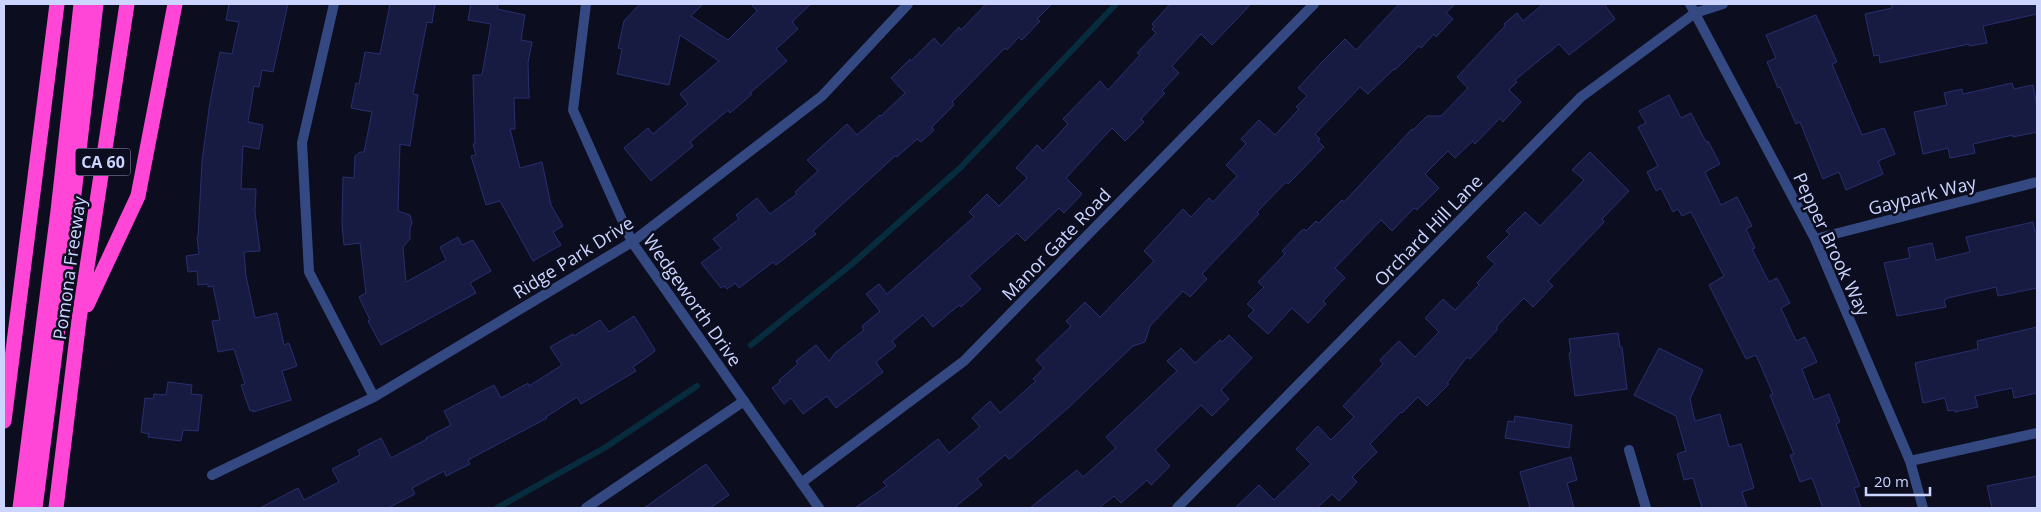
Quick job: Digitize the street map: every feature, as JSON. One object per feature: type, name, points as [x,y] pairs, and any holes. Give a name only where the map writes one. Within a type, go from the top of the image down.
[{"type":"highway","points":[[4,421],[56,4]]},
{"type":"highway","points":[[20,508],[58,211],[81,4]]},
{"type":"highway","points":[[35,508],[61,306],[96,4]]},
{"type":"highway","name":"Pomona Freeway","points":[[56,508],[80,320],[127,4]]},
{"type":"highway","points":[[80,320],[138,196],[175,4]]},
{"type":"street","points":[[334,4],[302,143],[309,272],[374,397]]},
{"type":"street","name":"Wedgeworth Drive","points":[[586,4],[573,110],[632,242],[819,508]]},
{"type":"street","name":"Ridge Park Drive","points":[[212,475],[374,397],[632,242],[822,96],[908,4]]},
{"type":"street","name":"Manor Gate Road","points":[[801,483],[964,361],[1314,4]]},
{"type":"street","name":"Orchard Hill Lane","points":[[1177,508],[1581,97],[1693,8],[1723,4]]},
{"type":"street","name":"Pepper Brook Way","points":[[1693,8],[1815,239],[1910,461],[1922,508]]},
{"type":"street","name":"Gaypark Way","points":[[1815,239],[2037,182]]},
{"type":"street","points":[[586,508],[744,401]]},
{"type":"street","points":[[1910,461],[2037,433]]},
{"type":"street","points":[[1629,450],[1646,508]]},
{"type":"building","points":[[229,4],[288,4],[273,72],[262,70],[259,87],[254,86],[248,122],[263,125],[259,149],[243,146],[241,189],[256,189],[255,212],[260,251],[244,252],[246,276],[255,318],[277,313],[284,345],[289,343],[297,366],[282,371],[291,400],[253,412],[253,410],[250,411],[241,385],[245,384],[234,349],[218,352],[212,321],[220,320],[213,286],[208,287],[208,284],[198,285],[197,271],[188,272],[186,256],[199,254],[197,237],[202,161],[210,102],[220,52],[232,54],[239,22],[226,20]]},
{"type":"building","points":[[390,4],[435,4],[432,23],[427,22],[413,94],[418,95],[410,146],[400,144],[398,211],[410,215],[412,223],[410,239],[403,247],[406,282],[446,260],[440,247],[458,237],[462,245],[473,240],[491,271],[470,283],[476,293],[381,345],[368,321],[370,320],[359,297],[366,293],[360,243],[344,245],[342,224],[343,177],[354,178],[355,156],[360,152],[364,152],[372,112],[351,108],[356,83],[359,84],[365,52],[380,54]]},
{"type":"building","points":[[471,4],[498,4],[497,9],[525,15],[521,40],[532,42],[528,63],[529,98],[514,98],[515,129],[510,129],[520,168],[542,162],[551,205],[563,226],[553,232],[561,245],[533,261],[500,201],[486,205],[471,156],[476,155],[473,144],[475,144],[473,75],[482,75],[491,24],[468,20]]},
{"type":"building","points":[[640,4],[703,4],[691,16],[728,40],[757,11],[751,4],[811,4],[792,22],[798,29],[776,49],[787,61],[730,113],[728,110],[690,142],[693,146],[651,181],[624,148],[648,128],[653,134],[688,104],[680,94],[719,61],[680,35],[669,85],[617,74],[622,49],[618,48],[624,21]]},
{"type":"building","points":[[986,4],[1052,4],[1037,19],[1040,21],[1022,40],[1019,37],[1007,50],[1005,48],[952,102],[954,105],[932,127],[934,130],[921,142],[917,139],[897,157],[895,156],[813,231],[816,234],[776,265],[773,262],[739,288],[735,283],[727,289],[724,286],[721,288],[701,263],[721,248],[713,239],[739,219],[736,215],[757,198],[770,214],[797,194],[795,192],[818,171],[807,160],[847,124],[857,135],[881,116],[905,93],[891,78],[934,38],[941,46],[959,27],[961,30]]},
{"type":"building","points":[[1170,4],[1251,4],[1212,45],[1201,34],[1172,66],[1179,73],[1162,91],[1165,93],[1141,119],[1144,122],[1125,141],[1112,128],[1066,178],[1082,194],[1064,213],[1059,208],[1025,241],[1017,233],[969,276],[981,289],[961,307],[959,305],[933,327],[923,315],[892,341],[896,346],[876,362],[883,372],[836,408],[827,396],[803,414],[791,398],[784,404],[772,388],[798,364],[796,361],[816,345],[829,361],[836,352],[864,330],[862,326],[880,311],[866,294],[879,284],[887,294],[974,217],[969,212],[987,194],[999,206],[1027,178],[1016,168],[1037,145],[1043,151],[1068,124],[1063,119],[1100,81],[1108,90],[1140,55],[1137,53],[1156,33],[1152,29],[1154,26],[1152,24]]},
{"type":"building","points":[[1399,4],[1455,4],[1446,13],[1453,19],[1436,37],[1434,34],[1421,48],[1419,46],[1368,94],[1360,87],[1315,134],[1320,139],[1318,141],[1324,147],[1257,212],[1259,214],[1202,274],[1207,279],[1190,297],[1183,291],[1150,326],[1145,342],[1133,346],[1068,408],[1011,458],[1009,459],[1005,455],[977,479],[982,485],[954,508],[855,508],[887,486],[883,482],[938,439],[949,453],[980,427],[972,418],[990,401],[1000,413],[1036,381],[1033,379],[1044,368],[1036,360],[1071,326],[1066,321],[1085,302],[1100,317],[1154,261],[1144,251],[1183,209],[1191,217],[1209,198],[1213,202],[1237,176],[1226,165],[1246,144],[1241,139],[1259,120],[1275,135],[1299,109],[1296,107],[1307,96],[1298,88],[1322,62],[1345,39],[1356,50]]},
{"type":"building","points":[[1543,4],[1604,4],[1615,19],[1569,55],[1559,44],[1515,80],[1517,82],[1509,90],[1521,102],[1503,122],[1500,118],[1475,144],[1473,141],[1455,158],[1448,151],[1425,174],[1439,188],[1417,210],[1414,208],[1392,231],[1381,220],[1335,268],[1345,278],[1323,301],[1326,304],[1308,323],[1292,308],[1268,334],[1248,316],[1254,310],[1247,304],[1264,287],[1258,282],[1285,254],[1282,251],[1301,231],[1304,229],[1306,231],[1316,221],[1319,223],[1342,200],[1344,202],[1412,129],[1427,116],[1441,116],[1468,88],[1457,77],[1505,26],[1504,24],[1517,13],[1523,21]]},
{"type":"building","points":[[1891,4],[2037,4],[2037,14],[1983,26],[1987,43],[1969,46],[1969,44],[1880,63],[1879,55],[1874,56],[1865,14],[1892,8]]},
{"type":"building","points":[[1816,15],[1837,62],[1832,64],[1862,135],[1884,128],[1895,154],[1878,161],[1883,174],[1846,190],[1839,172],[1823,179],[1800,122],[1796,124],[1767,62],[1776,58],[1766,35]]},
{"type":"building","points":[[2012,83],[2014,89],[2033,85],[2037,106],[2037,132],[1973,144],[1975,153],[1950,158],[1948,148],[1923,154],[1914,112],[1947,105],[1944,93],[1962,89],[1963,94]]},
{"type":"building","points":[[1669,95],[1681,118],[1691,113],[1706,142],[1708,141],[1720,164],[1705,172],[1721,205],[1737,197],[1752,226],[1746,229],[1755,248],[1752,249],[1769,282],[1777,278],[1790,303],[1781,308],[1796,341],[1805,337],[1817,362],[1802,369],[1814,400],[1829,394],[1840,422],[1836,424],[1860,486],[1854,488],[1861,508],[1823,508],[1812,478],[1800,482],[1790,455],[1794,454],[1770,395],[1773,394],[1756,355],[1746,359],[1709,285],[1724,276],[1691,212],[1682,216],[1678,209],[1673,212],[1661,188],[1656,191],[1647,172],[1658,166],[1638,127],[1646,123],[1639,111]]},
{"type":"building","points":[[1590,152],[1629,191],[1602,219],[1604,222],[1548,281],[1553,286],[1533,307],[1524,298],[1497,326],[1497,330],[1470,359],[1467,357],[1447,383],[1449,384],[1427,406],[1418,397],[1401,412],[1370,444],[1377,452],[1352,477],[1357,482],[1339,501],[1332,494],[1317,508],[1235,508],[1259,485],[1274,500],[1311,464],[1296,449],[1318,426],[1331,440],[1354,417],[1343,406],[1383,364],[1380,360],[1399,341],[1415,357],[1439,332],[1425,318],[1443,299],[1455,310],[1479,285],[1477,283],[1495,264],[1487,257],[1510,234],[1506,231],[1525,212],[1540,226],[1584,180],[1572,170]]},
{"type":"building","points":[[2033,222],[2035,232],[2037,232],[2037,288],[1998,296],[1996,287],[1948,298],[1944,300],[1946,307],[1897,316],[1884,263],[1910,258],[1908,248],[1932,243],[1936,260],[1970,252],[1966,237]]},
{"type":"building","points":[[634,316],[655,350],[633,367],[636,371],[581,404],[577,397],[547,418],[468,460],[470,464],[446,476],[444,471],[412,488],[415,494],[388,508],[260,508],[298,488],[304,500],[339,482],[332,469],[360,455],[358,450],[381,438],[391,458],[451,425],[444,411],[494,385],[501,398],[528,383],[529,386],[562,365],[550,347],[573,334],[574,336],[600,320],[609,332]]},
{"type":"building","points":[[2037,327],[2037,393],[2014,398],[2012,388],[1975,396],[1978,407],[1955,412],[1954,410],[1948,411],[1945,398],[1923,403],[1915,363],[1978,349],[1977,341]]},
{"type":"building","points":[[1618,333],[1620,347],[1622,347],[1627,389],[1575,396],[1569,339]]},
{"type":"building","points":[[1229,335],[1252,358],[1221,390],[1229,399],[1212,416],[1201,405],[1155,450],[1170,466],[1151,485],[1147,480],[1121,503],[1114,496],[1099,508],[1030,508],[1077,470],[1083,477],[1116,448],[1106,437],[1177,371],[1167,361],[1181,348],[1195,363],[1220,340],[1222,342]]},
{"type":"building","points":[[1659,348],[1703,370],[1690,399],[1695,421],[1720,414],[1729,447],[1741,444],[1754,488],[1742,492],[1747,508],[1702,508],[1693,478],[1684,480],[1677,454],[1686,451],[1676,416],[1634,395]]},
{"type":"building","points":[[168,382],[192,385],[191,394],[202,395],[198,431],[183,430],[181,441],[148,437],[149,434],[141,432],[145,398],[153,399],[154,394],[166,395]]},
{"type":"building","points":[[1515,416],[1572,425],[1569,448],[1505,438],[1508,421],[1514,422]]},
{"type":"building","points":[[1571,457],[1577,480],[1567,483],[1574,508],[1530,508],[1520,472]]},
{"type":"building","points":[[706,464],[729,495],[710,508],[644,508]]},
{"type":"building","points":[[2037,476],[2037,508],[1992,508],[1987,486]]},
{"type":"waterway","points":[[751,345],[852,264],[960,168],[1116,4]]},
{"type":"waterway","points":[[497,508],[606,447],[697,386]]}]
